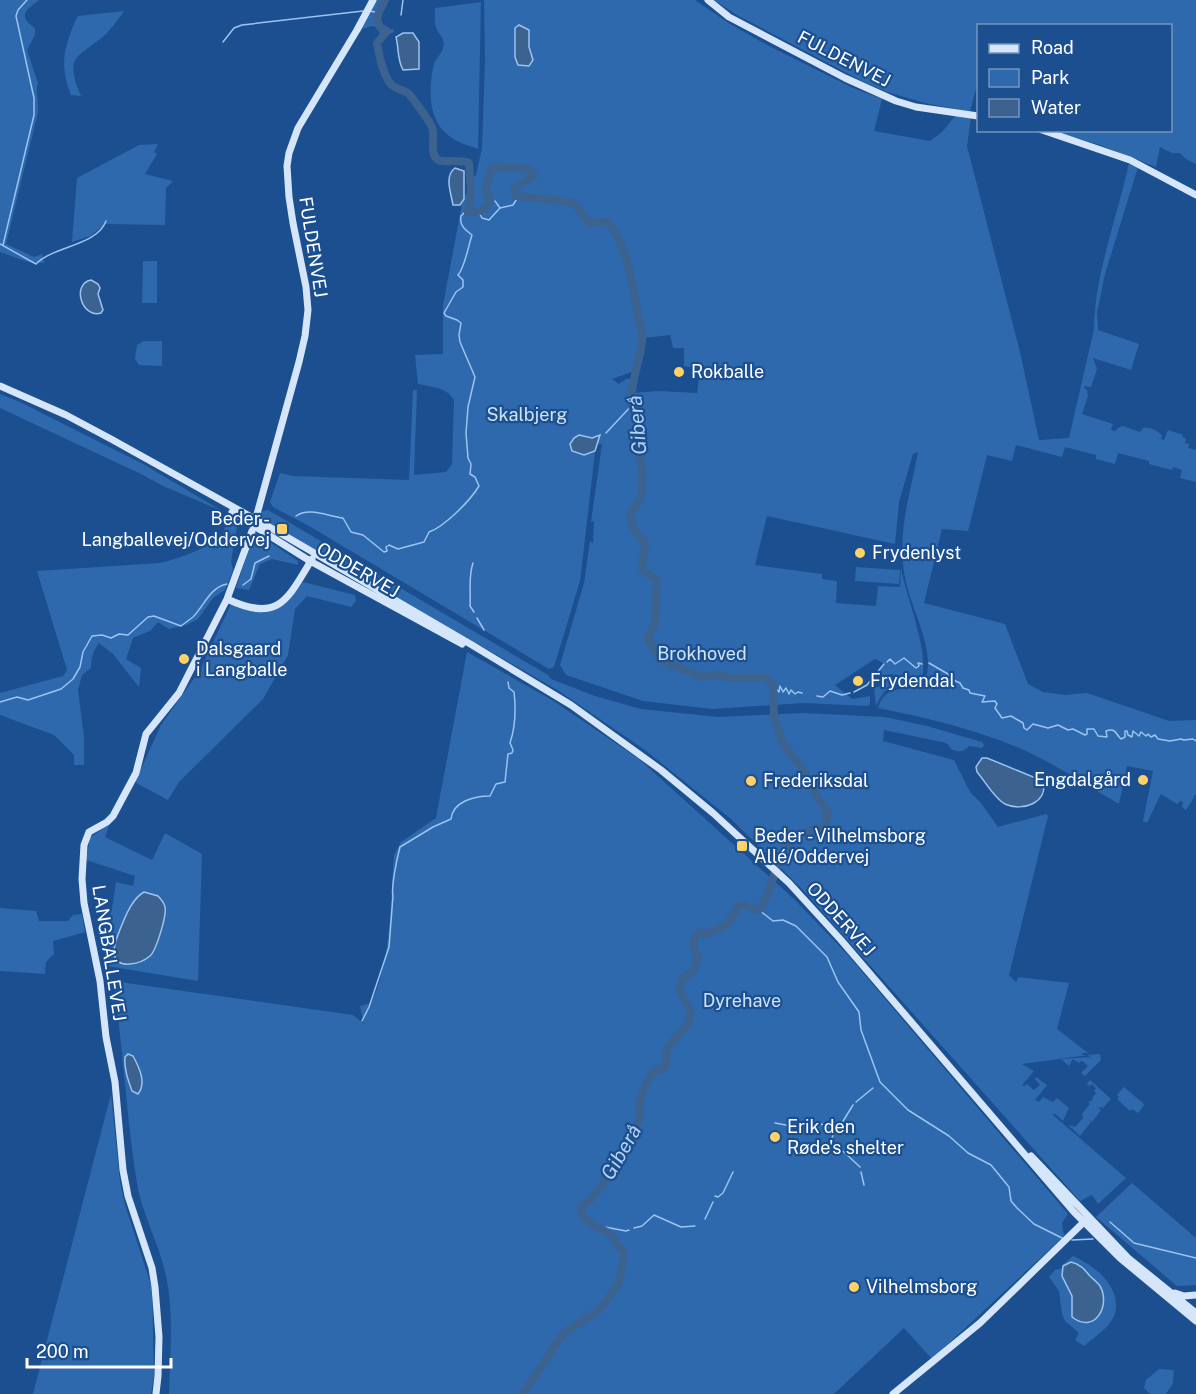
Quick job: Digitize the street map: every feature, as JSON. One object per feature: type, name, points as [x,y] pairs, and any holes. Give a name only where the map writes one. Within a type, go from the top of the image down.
[{"type":"street","name":"FULDENVEJ","points":[[257,514],[299,362],[308,310],[306,287],[289,197],[287,166],[289,153],[298,128],[373,0]]},
{"type":"street","name":"FULDENVEJ","points":[[708,0],[729,17],[878,94],[916,107],[977,116]]},
{"type":"street","points":[[1048,132],[1130,160],[1196,195]]},
{"type":"street","name":"ODDERVEJ","points":[[0,386],[66,415],[281,534],[312,558],[472,645],[571,705],[615,736],[713,813],[789,883],[842,940],[1046,1181],[1128,1258],[1194,1314]]},
{"type":"street","points":[[252,531],[227,599],[243,607],[255,609],[276,607],[292,592],[312,558]]},
{"type":"street","name":"LANGBALLEVEJ","points":[[156,1394],[159,1376],[159,1337],[155,1287],[152,1268],[128,1196],[123,1170],[115,1082],[106,1037],[100,981],[84,903],[82,879],[84,845],[89,832],[107,822],[112,816],[136,772],[146,734],[179,693],[227,599]]},
{"type":"street","points":[[893,1394],[980,1323],[1086,1220]]},
{"type":"street","name":"ODDERVEJ","points":[[1086,1220],[1120,1258],[1194,1314]]},
{"type":"street","points":[[1153,1279],[1179,1295],[1189,1297],[1196,1295]]},
{"type":"green space","points":[[0,0],[39,0],[25,13],[26,20],[35,28],[35,35],[27,50],[38,83],[38,112],[6,244],[34,257],[42,254],[44,263],[28,262],[0,252]]},
{"type":"green space","points":[[376,0],[387,0],[379,19],[382,26],[395,30],[392,33],[380,35],[377,27],[372,26],[361,29]]},
{"type":"green space","points":[[484,0],[695,0],[730,24],[769,46],[853,88],[882,99],[874,131],[930,141],[942,132],[955,116],[971,117],[967,146],[1020,352],[1039,440],[1069,438],[1094,329],[1098,288],[1107,246],[1129,163],[1138,167],[1105,274],[1097,312],[1098,330],[1139,344],[1131,370],[1093,358],[1097,369],[1091,387],[1084,386],[1088,396],[1082,414],[1113,424],[1111,430],[1115,431],[1123,426],[1140,432],[1143,428],[1149,428],[1162,435],[1161,439],[1164,440],[1168,430],[1183,435],[1186,439],[1185,443],[1189,444],[1188,448],[1196,450],[1196,482],[1180,478],[1182,470],[1149,464],[1149,461],[1118,453],[1115,464],[1096,459],[1096,455],[1065,447],[1062,457],[1016,445],[1012,461],[987,455],[968,531],[942,529],[924,603],[1005,624],[1028,684],[1043,692],[1065,695],[1087,693],[1169,721],[1196,720],[1196,794],[1186,810],[1182,807],[1183,802],[1180,801],[1177,804],[1161,794],[1147,823],[1143,821],[1153,771],[1127,766],[1119,804],[1026,751],[953,725],[878,708],[889,692],[920,688],[926,678],[928,666],[924,640],[908,590],[902,554],[904,520],[918,452],[913,454],[899,502],[895,544],[767,516],[755,565],[822,574],[822,579],[837,581],[836,603],[876,606],[878,586],[900,587],[901,568],[921,644],[923,674],[919,684],[898,685],[888,689],[876,706],[874,688],[881,686],[880,682],[894,677],[893,674],[879,677],[877,672],[885,664],[875,659],[835,685],[852,699],[870,696],[868,706],[804,703],[712,709],[643,701],[566,675],[560,665],[584,583],[590,541],[593,543],[594,521],[591,522],[602,444],[596,444],[580,581],[554,667],[549,669],[309,526],[273,507],[270,502],[280,473],[293,476],[409,480],[413,390],[417,390],[414,475],[446,472],[452,464],[454,400],[443,390],[418,384],[415,355],[443,354],[443,305],[462,204],[472,179],[476,175],[482,148],[485,61]],"holes":[[[670,335],[673,348],[684,348],[684,366],[700,369],[697,393],[658,391],[633,393],[636,378],[626,379],[619,384],[612,379],[640,369],[644,338]]]},
{"type":"green space","points":[[714,0],[1196,0],[1196,164],[1180,153],[1172,153],[1160,147],[1156,167],[1100,145],[1056,132],[1172,132],[1172,24],[977,24],[977,85],[970,112],[887,92],[737,15]]},
{"type":"green space","points":[[481,2],[478,149],[454,140],[441,129],[433,112],[431,83],[434,64],[444,45],[435,25],[435,8]]},
{"type":"green space","points":[[124,11],[106,34],[77,58],[74,72],[81,96],[71,95],[64,66],[68,39],[76,19],[78,16]]},
{"type":"green space","points":[[158,144],[154,152],[157,154],[145,174],[173,181],[166,188],[165,225],[105,224],[90,236],[72,242],[77,178],[139,145]]},
{"type":"green space","points":[[143,261],[157,261],[157,303],[142,303]]},
{"type":"green space","points":[[144,341],[162,341],[162,366],[139,365],[135,359],[137,345]]},
{"type":"green space","points":[[0,394],[143,464],[224,512],[163,486],[0,408]]},
{"type":"green space","points":[[268,510],[548,675],[551,679],[595,696],[641,709],[719,717],[803,713],[885,717],[982,742],[984,745],[982,748],[969,746],[963,751],[958,751],[942,742],[884,730],[883,741],[954,760],[970,792],[998,827],[1046,814],[1048,816],[1009,975],[1016,982],[1018,977],[1069,983],[1057,1029],[1088,1053],[1082,1053],[1083,1055],[1100,1054],[1101,1060],[1085,1076],[1081,1073],[1088,1066],[1082,1061],[1079,1063],[1073,1059],[1069,1066],[1061,1059],[1089,1057],[1094,1061],[1088,1055],[1022,1064],[1034,1071],[1022,1085],[1027,1084],[1034,1090],[1040,1085],[1036,1077],[1047,1085],[1035,1100],[1039,1102],[1043,1097],[1053,1102],[1057,1098],[1069,1108],[1063,1121],[1054,1113],[1053,1115],[1126,1178],[1098,1204],[1092,1195],[1080,1201],[802,889],[731,819],[645,750],[559,691],[259,518],[260,512]]},
{"type":"green space","points":[[229,514],[238,522],[231,561],[233,570],[225,590],[213,598],[198,619],[169,629],[158,622],[150,631],[133,638],[126,659],[141,668],[139,687],[113,654],[99,643],[95,649],[91,668],[82,675],[78,690],[84,737],[84,765],[74,765],[74,755],[54,735],[0,715],[0,693],[63,676],[67,670],[37,571],[168,561],[221,539]]},
{"type":"green space","points":[[255,532],[298,561],[298,565],[272,559],[260,564],[249,590],[236,588]]},
{"type":"green space","points":[[856,567],[900,570],[899,584],[855,581]]},
{"type":"green space","points":[[303,582],[355,595],[356,601],[351,607],[307,596],[295,609],[288,655],[263,699],[179,782],[168,800],[138,784],[134,780],[161,725],[200,670],[231,604],[254,611],[272,610],[287,601]]},
{"type":"green space","name":"Dyrehave","points":[[467,652],[552,700],[639,759],[794,899],[847,954],[1068,1214],[1062,1223],[1064,1236],[932,1359],[904,1328],[834,1394],[169,1394],[171,1335],[168,1290],[163,1265],[138,1189],[113,981],[353,1015],[364,1024],[360,1006],[371,1003],[383,969],[391,911],[394,855],[401,842],[436,818]]},
{"type":"green space","points":[[107,825],[109,826],[105,837],[152,860],[165,833],[202,854],[198,981],[107,966],[112,943],[109,918],[116,882],[133,886],[135,876],[86,860],[90,838]]},
{"type":"green space","points":[[0,908],[36,911],[39,921],[68,921],[73,915],[82,914],[85,932],[53,941],[54,954],[46,962],[45,974],[0,971]]},
{"type":"green space","points":[[1090,1080],[1111,1099],[1103,1108],[1098,1107],[1101,1110],[1092,1122],[1087,1118],[1091,1122],[1080,1136],[1068,1125],[1075,1127],[1083,1118],[1082,1114],[1090,1104],[1088,1102],[1093,1100],[1096,1088],[1092,1084],[1089,1086],[1087,1084]]},
{"type":"green space","points":[[1124,1087],[1144,1104],[1138,1113],[1132,1109],[1130,1111],[1117,1099],[1119,1097],[1117,1095]]},
{"type":"green space","points":[[111,1094],[120,1182],[125,1205],[152,1288],[154,1376],[151,1394],[33,1394]]},
{"type":"green space","points":[[1132,1183],[1196,1238],[1196,1285],[1177,1286],[1096,1217]]},
{"type":"green space","points":[[1073,1256],[1090,1265],[1106,1279],[1115,1296],[1116,1306],[1112,1320],[1105,1329],[1084,1346],[1075,1340],[1079,1333],[1065,1321],[1062,1314],[1059,1291],[1049,1277],[1055,1270],[1063,1268],[1062,1276],[1072,1295],[1071,1262],[1062,1265]]},
{"type":"green space","points":[[1159,1369],[1174,1370],[1173,1383],[1166,1394],[1150,1394],[1144,1388],[1146,1380]]},
{"type":"water","points":[[519,25],[529,30],[529,47],[533,60],[529,66],[518,65],[515,57],[515,28]]},
{"type":"water","points":[[403,33],[413,33],[419,42],[419,69],[403,70],[401,66],[396,37]]},
{"type":"water","points":[[455,168],[464,171],[464,199],[460,205],[453,205],[449,185],[450,175]]},
{"type":"water","points":[[91,280],[100,288],[98,294],[103,310],[101,313],[89,311],[81,300],[81,288]]},
{"type":"water","points":[[579,435],[592,438],[600,435],[595,451],[584,455],[572,451],[570,444]]},
{"type":"water","points":[[982,758],[1043,781],[1042,795],[1033,804],[1026,806],[1005,804],[993,794],[977,772],[976,767]]},
{"type":"water","points":[[144,892],[158,896],[165,907],[158,940],[152,953],[146,959],[125,964],[116,959],[114,947],[125,917],[136,899]]},
{"type":"water","points":[[128,1054],[133,1056],[141,1075],[142,1085],[138,1094],[132,1091],[125,1066],[125,1057]]},
{"type":"water","points":[[1071,1262],[1084,1269],[1099,1285],[1103,1294],[1102,1309],[1094,1320],[1080,1322],[1072,1317],[1072,1296],[1062,1276],[1063,1266]]},
{"type":"waterway","points":[[3,245],[34,115],[34,98],[16,16],[27,0]]},
{"type":"waterway","name":"Giberå","points":[[385,0],[377,19],[380,27],[387,31],[377,43],[385,74],[391,85],[409,94],[431,125],[435,157],[440,161],[469,163],[471,193],[468,212],[486,208],[489,201],[486,191],[493,167],[528,169],[534,176],[514,189],[516,196],[571,202],[591,223],[606,221],[613,229],[624,252],[642,337],[631,397],[638,428],[634,441],[641,461],[642,491],[630,514],[634,529],[645,543],[642,569],[657,581],[655,622],[648,639],[660,660],[702,677],[717,675],[729,678],[767,678],[773,686],[774,716],[782,742],[805,773],[828,812],[826,824],[796,837],[787,846],[764,902],[759,910],[753,908]]},
{"type":"waterway","points":[[401,15],[403,0]]},
{"type":"waterway","points":[[223,42],[234,28],[242,25],[363,11]]},
{"type":"waterway","points":[[370,11],[379,13]]},
{"type":"waterway","points":[[478,211],[482,218],[489,220],[500,208],[513,205],[518,197]]},
{"type":"waterway","points":[[495,201],[500,208]]},
{"type":"waterway","points":[[296,516],[312,512],[343,518],[351,532],[363,535],[384,552],[387,551],[386,547],[389,545],[398,549],[424,542],[429,532],[456,513],[479,486],[475,477],[470,474],[471,464],[468,458],[466,433],[468,407],[475,377],[460,342],[461,323],[444,313],[456,292],[463,287],[463,280],[458,275],[472,235],[461,222],[461,216],[467,210]]},
{"type":"waterway","points":[[0,244],[36,264],[53,253],[94,236],[106,221]]},
{"type":"waterway","points":[[606,433],[633,404]]},
{"type":"waterway","points":[[243,585],[251,579],[255,563],[269,556]]},
{"type":"waterway","points":[[473,563],[470,579],[470,606],[474,612]]},
{"type":"waterway","points":[[0,702],[17,697],[28,700],[61,689],[73,679],[92,636],[102,635],[111,638],[119,634],[128,635],[148,617],[154,616],[181,626],[193,617],[216,589],[227,584]]},
{"type":"waterway","points":[[477,618],[484,630]]},
{"type":"waterway","points":[[887,662],[890,659],[895,664],[904,658],[916,668],[919,666],[918,663],[922,664]]},
{"type":"waterway","points":[[929,663],[948,674],[949,678],[960,683],[970,693],[985,696],[982,702],[995,701],[997,704],[995,708],[1002,718],[1011,716],[1023,723],[1027,730],[1033,724],[1048,728],[1058,725],[1085,735],[1087,729],[1094,729],[1098,736],[1107,737],[1106,731],[1112,730],[1121,739],[1125,737],[1125,731],[1132,737],[1133,731],[1139,736],[1141,732],[1146,736],[1155,735],[1158,739],[1170,741],[1181,739],[1196,741]]},
{"type":"waterway","points":[[854,692],[867,685],[884,664]]},
{"type":"waterway","points":[[362,1021],[389,947],[394,879],[400,847],[451,819],[460,804],[478,797],[490,796],[496,784],[505,782],[508,754],[513,750],[510,743],[515,712],[514,692],[509,688],[508,682]]},
{"type":"waterway","points":[[773,686],[779,692],[780,686],[783,692],[786,688],[789,694],[791,690],[795,694],[802,693]]},
{"type":"waterway","points":[[817,696],[823,697],[830,691],[842,695],[850,693]]},
{"type":"waterway","name":"Giberå","points":[[523,1394],[565,1332],[600,1310],[619,1283],[624,1254],[610,1234],[587,1221],[581,1206],[600,1189],[613,1166],[630,1145],[632,1134],[640,1118],[639,1106],[643,1090],[653,1072],[665,1067],[667,1048],[688,1024],[691,1012],[679,989],[683,978],[694,970],[698,958],[694,945],[696,935],[699,932],[706,934],[728,924],[739,905],[746,905]]},
{"type":"waterway","points":[[759,910],[773,921],[783,920],[796,926],[827,957],[838,982],[859,1012],[861,1030],[880,1082],[908,1110],[949,1136],[968,1153],[991,1165],[1009,1187],[1011,1201],[1017,1208],[1034,1224],[1062,1238]]},
{"type":"waterway","points":[[856,1102],[873,1088]]},
{"type":"waterway","points":[[828,1149],[835,1130],[853,1105]]},
{"type":"waterway","points":[[775,1123],[791,1126],[819,1123],[835,1130]]},
{"type":"waterway","points":[[819,1149],[844,1152],[860,1167]]},
{"type":"waterway","points":[[715,1196],[718,1197],[723,1193],[733,1172]]},
{"type":"waterway","points":[[861,1172],[864,1185]]},
{"type":"waterway","points":[[705,1219],[713,1202]]},
{"type":"waterway","points":[[634,1228],[642,1226],[654,1215],[681,1227],[695,1226]]},
{"type":"waterway","points":[[1110,1222],[1134,1243],[1196,1258]]},
{"type":"waterway","points":[[601,1230],[605,1227],[629,1230]]},
{"type":"waterway","points":[[1072,1240],[1093,1239]]},
{"type":"place","name":"Rokballe","points":[[679,372]]},
{"type":"place","name":"Beder - Langballevej/Oddervej","points":[[282,529]]},
{"type":"place","name":"Frydenlyst","points":[[860,553]]},
{"type":"place","name":"Dalsgaard i Langballe","points":[[184,659]]},
{"type":"place","name":"Frydendal","points":[[858,681]]},
{"type":"place","name":"Engdalgård","points":[[1143,780]]},
{"type":"place","name":"Frederiksdal","points":[[751,781]]},
{"type":"place","name":"Beder - Vilhelmsborg Allé/Oddervej","points":[[742,846]]},
{"type":"place","name":"Erik den Røde's shelter","points":[[775,1137]]},
{"type":"place","name":"Vilhelmsborg","points":[[854,1287]]},
{"type":"park label","name":"Skalbjerg","points":[[527,415]]},
{"type":"park label","name":"Brokhoved","points":[[702,654]]}]
